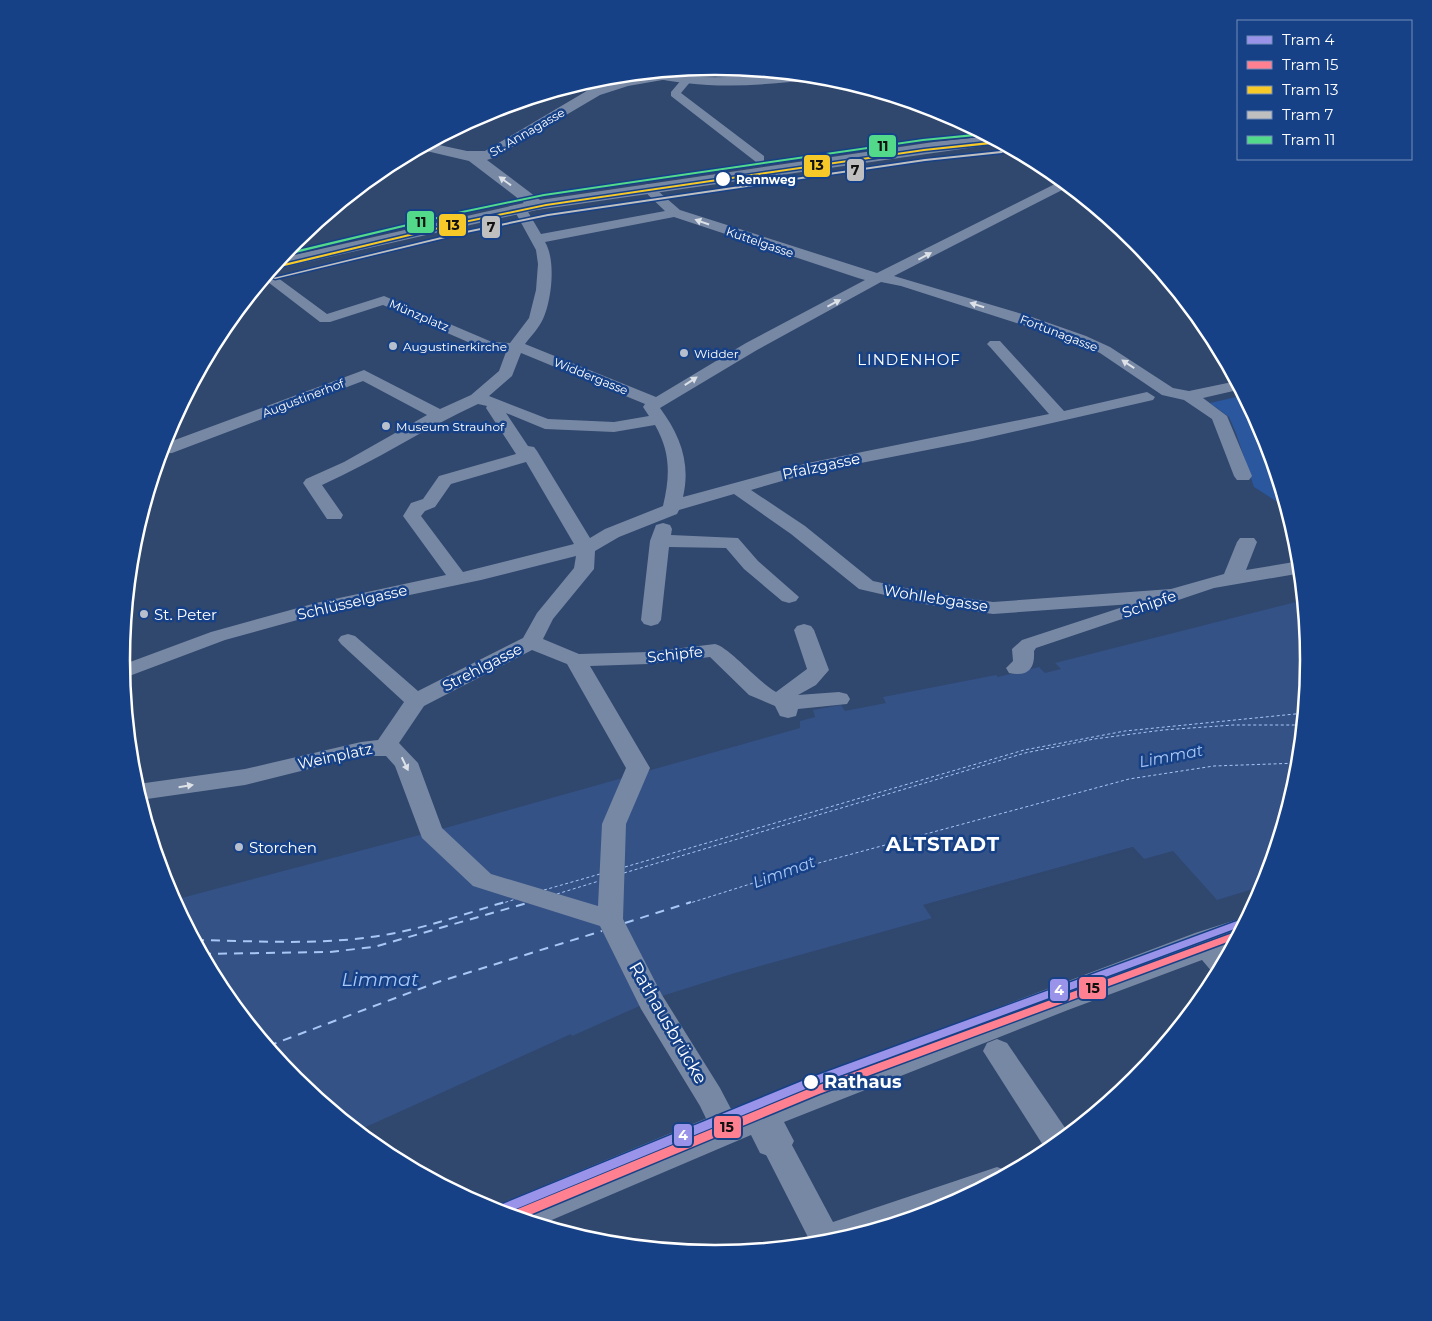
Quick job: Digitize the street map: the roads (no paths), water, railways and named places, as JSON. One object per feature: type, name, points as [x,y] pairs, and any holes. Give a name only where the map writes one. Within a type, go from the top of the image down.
[{"type":"street","points":[[669,77],[686,81],[748,82],[782,79]]},
{"type":"street","points":[[686,81],[675,94],[760,159]]},
{"type":"street","name":"St. Annagasse","points":[[474,157],[494,152],[607,87],[625,82]]},
{"type":"street","points":[[287,262],[528,206],[934,147],[987,141]]},
{"type":"street","points":[[334,515],[312,483],[350,466],[439,415],[477,398],[506,372],[536,318],[544,290],[545,264],[543,250],[528,206],[474,157],[432,148]]},
{"type":"street","points":[[477,398],[498,404],[545,424],[614,427],[656,409],[711,369],[1059,187]]},
{"type":"street","name":"Kuttelgasse","points":[[646,188],[675,214],[795,254],[882,278]]},
{"type":"street","points":[[538,239],[675,214]]},
{"type":"street","name":"Fortunagasse","points":[[882,278],[904,282],[1081,339],[1125,362],[1157,394],[1189,396],[1219,416],[1243,476]]},
{"type":"street","name":"Münzplatz","points":[[272,279],[325,319],[384,300],[489,346],[520,348]]},
{"type":"street","points":[[995,344],[1061,417],[1157,394]]},
{"type":"street","name":"Widdergasse","points":[[520,348],[656,409]]},
{"type":"street","name":"Augustinerhof","points":[[171,448],[364,375],[439,415]]},
{"type":"street","points":[[1189,396],[1233,387]]},
{"type":"street","points":[[498,404],[494,408],[524,452],[529,453],[586,548],[612,533],[671,508]]},
{"type":"street","points":[[651,620],[660,541],[671,508],[678,472],[672,443],[656,409]]},
{"type":"street","name":"Pfalzgasse","points":[[671,508],[734,487],[808,468],[1061,417]]},
{"type":"street","points":[[457,576],[412,516],[420,506],[429,503],[446,480],[529,453],[545,424]]},
{"type":"street","name":"Wohllebgasse","points":[[734,487],[798,530],[866,586],[924,598],[993,608],[1171,595]]},
{"type":"street","points":[[660,541],[731,542],[751,565],[789,597]]},
{"type":"street","points":[[1232,579],[1246,542]]},
{"type":"street","name":"Schlüsselgasse","points":[[130,669],[218,636],[315,607],[586,548]]},
{"type":"street","name":"Strehlgasse","points":[[385,747],[402,719],[416,701],[531,642],[544,617],[584,569],[586,548]]},
{"type":"street","name":"Schipfe","points":[[1017,668],[1024,664],[1023,649],[1029,644],[1155,603],[1171,595],[1232,579],[1294,568]]},
{"type":"street","points":[[786,707],[785,694],[808,680],[818,670],[804,630]]},
{"type":"street","points":[[348,640],[416,701]]},
{"type":"street","name":"Schipfe","points":[[531,642],[576,660],[649,651],[715,650],[750,686],[786,707],[840,700]]},
{"type":"street","name":"Rathausbrücke","points":[[576,660],[587,683],[638,767],[614,824],[610,919],[651,1001],[710,1097],[753,1128],[823,1236]]},
{"type":"street","name":"Weinplatz","points":[[145,791],[245,777],[361,749],[385,747],[398,752],[406,763],[431,832],[482,880],[610,919]]},
{"type":"street","points":[[524,1213],[1216,953],[1229,942]]},
{"type":"street","points":[[997,1051],[1055,1137]]},
{"type":"street","points":[[874,1224],[940,1201]]},
{"type":"water","name":"Limmat","points":[[1298,602],[1301,660],[1300,699],[1296,737],[1282,812],[1255,888],[1217,900],[1173,851],[1144,859],[1133,847],[924,905],[932,918],[735,973],[662,996],[572,1036],[571,1034],[364,1128],[330,1101],[302,1075],[251,1017],[209,953],[181,898],[431,832],[800,728],[800,721],[815,717],[813,710],[841,705],[845,711],[886,703],[883,697],[996,675],[998,677],[1039,667],[1045,673],[1061,669],[1055,663]]},
{"type":"tram line","name":"11","points":[[296,252],[462,212],[544,195],[923,140],[975,135]]},
{"type":"tram line","name":"13","points":[[284,265],[464,222],[546,205],[924,150],[990,143]]},
{"type":"tram line","name":"7","points":[[275,278],[466,232],[548,215],[925,160],[1001,152]]},
{"type":"tram line","name":"4","points":[[508,1207],[811,1082],[1239,923]]},
{"type":"tram line","name":"15","points":[[522,1213],[815,1091],[1232,936]]},
{"type":"place","name":"Rennweg","points":[[723,179]]},
{"type":"place","name":"Augustinerkirche","points":[[393,346]]},
{"type":"place","name":"Widder","points":[[684,353]]},
{"type":"place","name":"Museum Strauhof","points":[[386,426]]},
{"type":"place","name":"St. Peter","points":[[144,614]]},
{"type":"place","name":"Storchen","points":[[239,847]]},
{"type":"place","name":"Rathaus","points":[[811,1082]]},
{"type":"district","name":"LINDENHOF","points":[[909,359]]},
{"type":"district","name":"ALTSTADT","points":[[943,844]]}]
